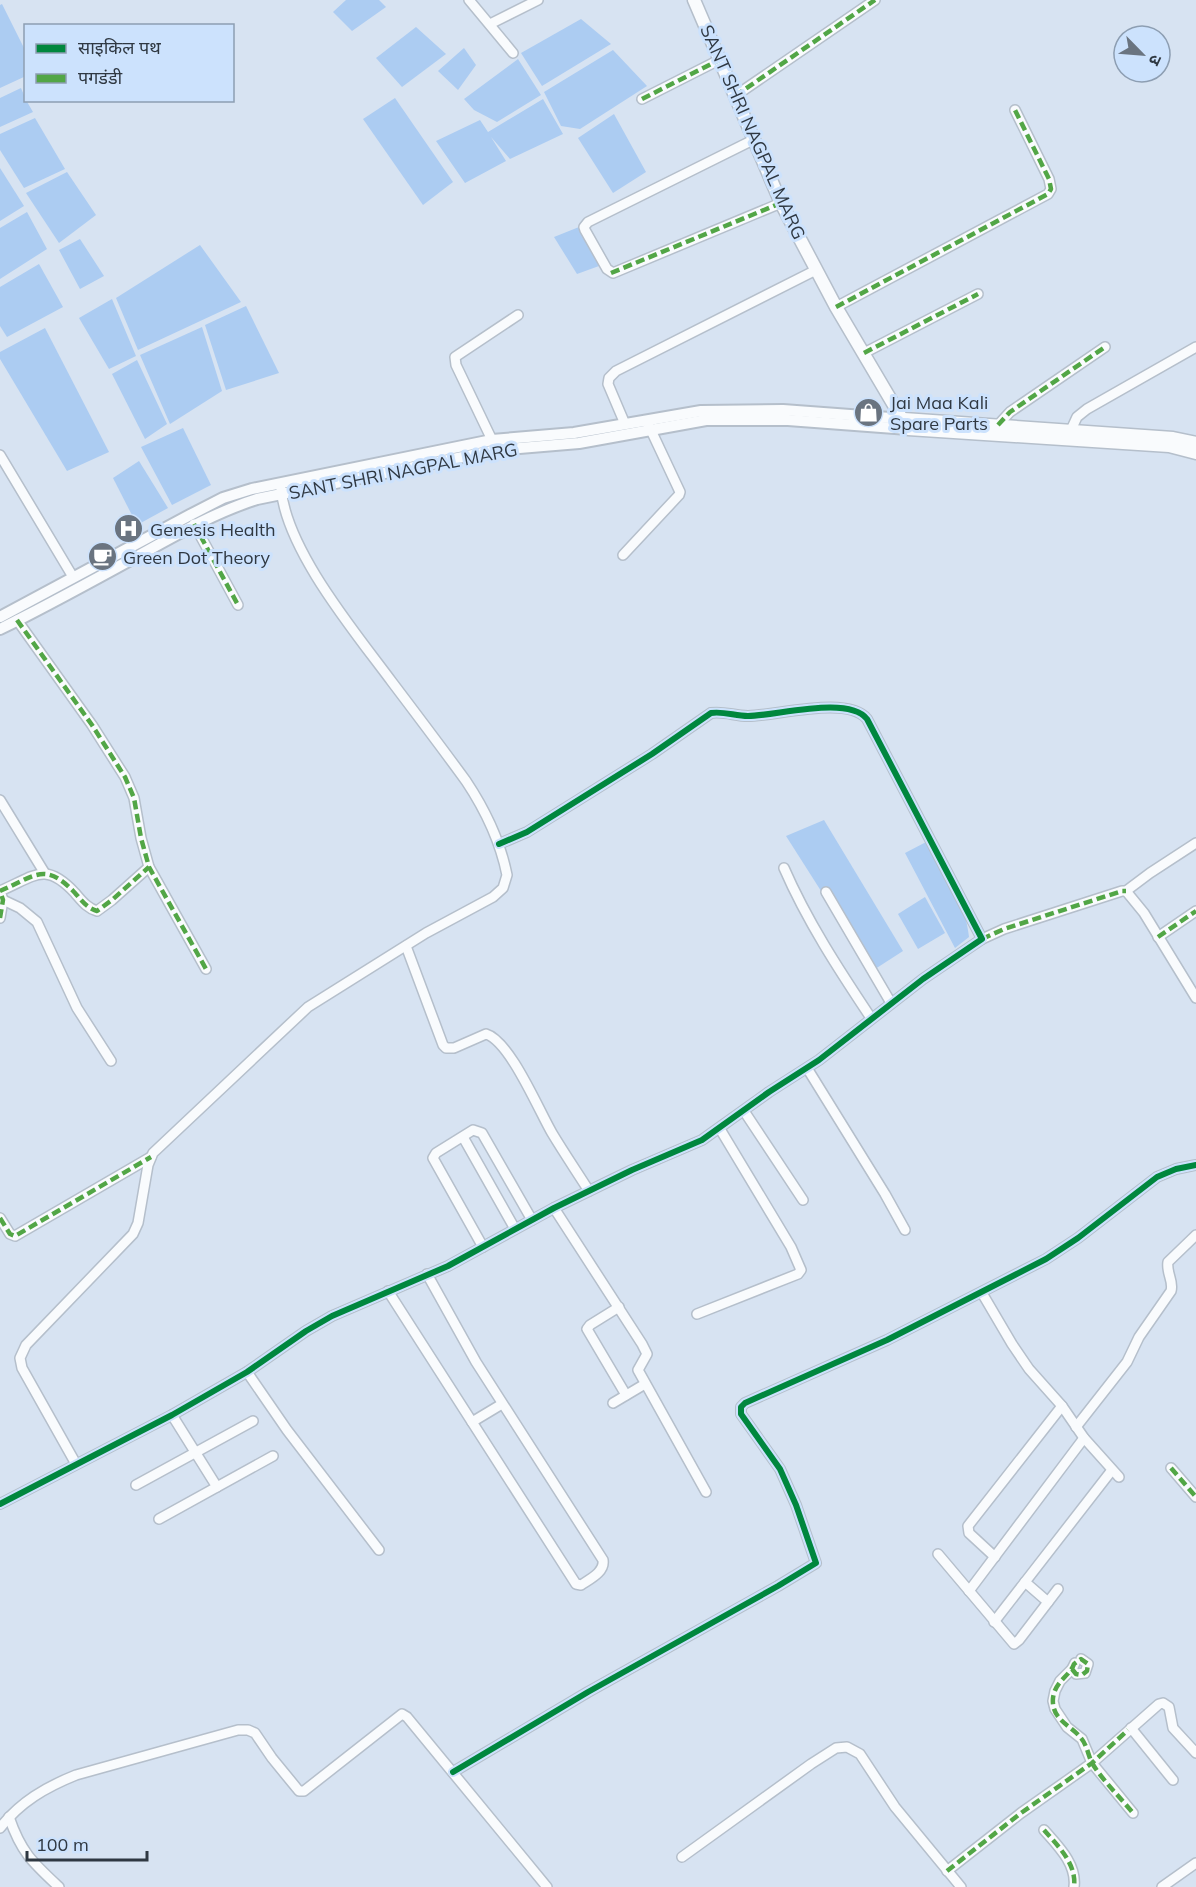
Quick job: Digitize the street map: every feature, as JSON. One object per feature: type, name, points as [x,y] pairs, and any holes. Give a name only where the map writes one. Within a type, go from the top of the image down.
[{"type":"main road","name":"SANT SHRI NAGPAL MARG","points":[[694,0],[781,203],[836,307],[906,424]]},
{"type":"main road","name":"SANT SHRI NAGPAL MARG","points":[[906,424],[998,425],[1173,438],[1196,443]]},
{"type":"main road","name":"SANT SHRI NAGPAL MARG","points":[[906,424],[1158,446],[1196,453]]},
{"type":"street","points":[[471,0],[513,53]]},
{"type":"street","points":[[490,24],[538,0]]},
{"type":"street","points":[[735,96],[875,0]]},
{"type":"street","points":[[642,99],[719,60]]},
{"type":"street","points":[[836,307],[1048,194],[1051,185],[1049,179],[1015,110]]},
{"type":"street","points":[[753,140],[588,222],[584,227],[585,230],[607,269],[613,273],[781,203]]},
{"type":"street","points":[[625,424],[608,384],[609,378],[616,371],[816,270]]},
{"type":"street","points":[[864,353],[978,294]]},
{"type":"street","points":[[492,440],[456,365],[455,357],[518,315]]},
{"type":"street","points":[[998,425],[1010,412],[1105,347]]},
{"type":"street","points":[[1071,430],[1077,417],[1088,409],[1196,347]]},
{"type":"street","name":"SANT SHRI NAGPAL MARG","points":[[0,617],[223,498],[252,489],[281,489],[497,450],[579,443],[700,411],[771,410],[906,424]]},
{"type":"street","name":"SANT SHRI NAGPAL MARG","points":[[0,629],[88,584],[195,524],[228,508],[281,489],[492,440],[574,433],[625,424],[649,425]]},
{"type":"street","points":[[623,555],[680,492],[649,425]]},
{"type":"street","points":[[0,455],[77,575],[88,584]]},
{"type":"street","points":[[76,1464],[22,1368],[20,1358],[27,1345],[133,1234],[138,1223],[151,1157],[308,1007],[406,946],[493,897],[503,888],[507,875],[499,843],[482,805],[316,576],[290,525],[281,489]]},
{"type":"street","points":[[195,524],[238,605]]},
{"type":"street","points":[[17,620],[92,725],[124,777],[134,798],[149,867],[206,969]]},
{"type":"street","points":[[499,843],[527,832],[652,754],[711,713],[719,711],[748,716],[824,708],[854,711],[861,713],[867,719],[982,939]]},
{"type":"street","points":[[0,800],[44,872],[61,880],[87,906],[97,910],[112,900],[149,867]]},
{"type":"street","points":[[0,1504],[172,1415],[247,1372],[320,1322],[448,1266],[554,1208],[632,1170],[692,1145],[720,1129],[769,1092],[807,1068],[923,978],[982,939],[1004,929],[1126,891],[1149,873],[1196,843]]},
{"type":"street","points":[[784,868],[794,891],[841,974],[871,1018]]},
{"type":"street","points":[[0,918],[3,900],[0,891],[44,872]]},
{"type":"street","points":[[1126,891],[1144,913],[1196,998]]},
{"type":"street","points":[[826,892],[891,1003]]},
{"type":"street","points":[[3,900],[20,908],[37,921],[77,1008],[111,1061]]},
{"type":"street","points":[[1158,937],[1196,911]]},
{"type":"street","points":[[406,946],[444,1047],[454,1048],[486,1034],[495,1039],[527,1083],[550,1130],[590,1191]]},
{"type":"street","points":[[807,1068],[905,1230]]},
{"type":"street","points":[[744,1111],[803,1200]]},
{"type":"street","points":[[697,1314],[798,1274],[801,1270],[791,1247],[720,1129]]},
{"type":"street","points":[[483,1247],[433,1158],[436,1153],[473,1131],[482,1133],[532,1220]]},
{"type":"street","points":[[463,1137],[515,1229]]},
{"type":"street","points":[[0,1218],[9,1234],[15,1236],[151,1157]]},
{"type":"street","points":[[453,1772],[588,1692],[816,1563],[789,1488],[776,1463],[741,1414],[741,1407],[745,1403],[887,1340],[982,1293],[1054,1254],[1157,1178],[1176,1169],[1196,1165]]},
{"type":"street","points":[[554,1208],[646,1352],[646,1358],[639,1365],[638,1370],[706,1492]]},
{"type":"street","points":[[1076,1428],[1126,1362],[1139,1337],[1172,1289],[1167,1271],[1168,1262],[1196,1235]]},
{"type":"street","points":[[388,1291],[576,1584],[581,1585],[602,1569],[603,1560],[476,1362],[427,1274]]},
{"type":"street","points":[[982,1293],[1023,1360],[1062,1406],[1084,1438],[1116,1474],[994,1622]]},
{"type":"street","points":[[619,1307],[587,1329],[626,1395]]},
{"type":"street","points":[[247,1372],[287,1430],[379,1550]]},
{"type":"street","points":[[613,1403],[645,1384]]},
{"type":"street","points":[[472,1422],[502,1404]]},
{"type":"street","points":[[995,1557],[969,1533],[968,1526],[1062,1406]]},
{"type":"street","points":[[172,1415],[217,1487]]},
{"type":"street","points":[[136,1485],[253,1422]]},
{"type":"street","points":[[969,1591],[1084,1438]]},
{"type":"street","points":[[159,1519],[273,1456]]},
{"type":"street","points":[[1171,1468],[1196,1497]]},
{"type":"street","points":[[938,1554],[1015,1644],[1058,1589]]},
{"type":"street","points":[[1025,1582],[1048,1602]]},
{"type":"street","points":[[1076,1664],[1060,1681],[1054,1697],[1055,1709],[1067,1727],[1082,1739],[1092,1763],[1133,1813]]},
{"type":"street","points":[[947,1871],[1020,1813],[1092,1763],[1159,1704],[1169,1707],[1173,1728],[1196,1753]]},
{"type":"street","points":[[0,1828],[9,1817],[37,1793],[76,1775],[245,1730],[255,1733],[272,1758],[301,1791],[305,1791],[401,1714],[407,1717],[547,1887]]},
{"type":"street","points":[[1131,1728],[1173,1780]]},
{"type":"street","points":[[682,1857],[811,1764],[836,1748],[846,1747],[860,1754],[895,1807],[961,1887]]},
{"type":"street","points":[[9,1817],[25,1853],[59,1887]]},
{"type":"street","points":[[1044,1830],[1065,1854],[1072,1872],[1074,1887]]},
{"type":"street","points":[[1162,1887],[1196,1863]]},
{"type":"shaded area","points":[[346,0],[379,0],[386,7],[352,31],[333,12]]},
{"type":"shaded area","points":[[2,4],[24,48],[24,77],[0,88],[0,5]]},
{"type":"shaded area","points":[[581,19],[611,44],[542,86],[521,53]]},
{"type":"shaded area","points":[[416,27],[446,54],[402,87],[376,58]]},
{"type":"shaded area","points":[[464,48],[476,65],[458,90],[438,71]]},
{"type":"shaded area","points":[[613,50],[647,86],[580,129],[561,126],[544,92]]},
{"type":"shaded area","points":[[518,59],[541,95],[497,122],[474,110],[464,99]]},
{"type":"shaded area","points":[[21,88],[24,102],[27,102],[33,112],[0,127],[0,98]]},
{"type":"shaded area","points":[[395,98],[453,182],[423,205],[363,119]]},
{"type":"shaded area","points":[[543,99],[563,134],[510,159],[491,137],[506,161],[465,183],[436,141],[480,120],[488,132]]},
{"type":"shaded area","points":[[614,114],[646,172],[613,193],[578,138]]},
{"type":"shaded area","points":[[35,118],[65,169],[24,188],[0,150],[0,134]]},
{"type":"shaded area","points":[[0,168],[24,206],[0,221]]},
{"type":"shaded area","points":[[67,172],[96,215],[59,243],[26,193]]},
{"type":"shaded area","points":[[27,212],[47,249],[0,279],[0,228]]},
{"type":"shaded area","points":[[579,227],[599,266],[577,274],[554,237]]},
{"type":"shaded area","points":[[80,239],[104,276],[80,289],[59,250]]},
{"type":"shaded area","points":[[200,245],[241,302],[138,350],[116,298]]},
{"type":"shaded area","points":[[39,264],[63,307],[7,337],[0,326],[0,287]]},
{"type":"shaded area","points":[[112,299],[136,356],[109,369],[79,318]]},
{"type":"shaded area","points":[[246,306],[279,373],[226,390],[205,325]]},
{"type":"shaded area","points":[[202,327],[222,391],[170,424],[140,355]]},
{"type":"shaded area","points":[[45,328],[109,452],[67,471],[0,359],[0,352]]},
{"type":"shaded area","points":[[137,360],[167,424],[145,439],[112,374]]},
{"type":"shaded area","points":[[183,428],[211,485],[172,505],[141,447]]},
{"type":"shaded area","points":[[139,461],[168,508],[137,525],[113,478]]},
{"type":"shaded area","points":[[824,820],[903,951],[872,971],[786,836]]},
{"type":"shaded area","points":[[928,841],[964,912],[969,937],[955,948],[905,853]]},
{"type":"shaded area","points":[[925,897],[945,933],[918,949],[898,914]]},
{"type":"marked path","points":[[735,96],[875,0]]},
{"type":"marked path","points":[[642,99],[719,60]]},
{"type":"marked path","points":[[836,307],[1048,194],[1051,189],[1049,179],[1015,110]]},
{"type":"marked path","points":[[611,273],[781,203]]},
{"type":"marked path","points":[[864,353],[978,294]]},
{"type":"marked path","points":[[998,425],[1010,412],[1105,347]]},
{"type":"marked path","points":[[194,524],[238,605]]},
{"type":"marked path","points":[[17,620],[92,725],[125,777],[134,798],[149,867],[206,969]]},
{"type":"marked path","points":[[0,918],[3,900],[0,891],[39,874],[56,877],[87,906],[97,911],[149,867]]},
{"type":"marked path","points":[[982,939],[1004,929],[1126,891]]},
{"type":"marked path","points":[[1158,937],[1196,911]]},
{"type":"marked path","points":[[0,1218],[10,1234],[15,1236],[151,1157]]},
{"type":"marked path","points":[[1171,1468],[1196,1497]]},
{"type":"marked path","points":[[1072,1669],[1076,1674],[1082,1675],[1087,1671],[1088,1664],[1081,1659],[1059,1683],[1053,1698],[1055,1712],[1081,1738],[1096,1770],[1133,1813]]},
{"type":"marked path","points":[[947,1871],[1021,1813],[1092,1763],[1128,1730]]},
{"type":"marked path","points":[[1044,1830],[1070,1863],[1074,1887]]},
{"type":"cycle path","points":[[0,1504],[172,1415],[247,1372],[332,1316],[448,1266],[554,1208],[632,1170],[702,1140],[769,1092],[819,1060],[923,979],[982,939],[867,719],[858,712],[844,708],[811,708],[748,716],[711,713],[652,754],[527,832],[499,844]]},
{"type":"cycle path","points":[[453,1772],[588,1692],[816,1563],[796,1505],[780,1469],[741,1414],[741,1407],[745,1403],[887,1340],[1046,1259],[1078,1238],[1157,1177],[1176,1169],[1196,1165]]},
{"type":"place","name":"Jai Maa Kali Spare Parts","points":[[869,412]]},
{"type":"place","name":"Genesis Health","points":[[129,529]]},
{"type":"place","name":"Green Dot Theory","points":[[102,557]]}]
